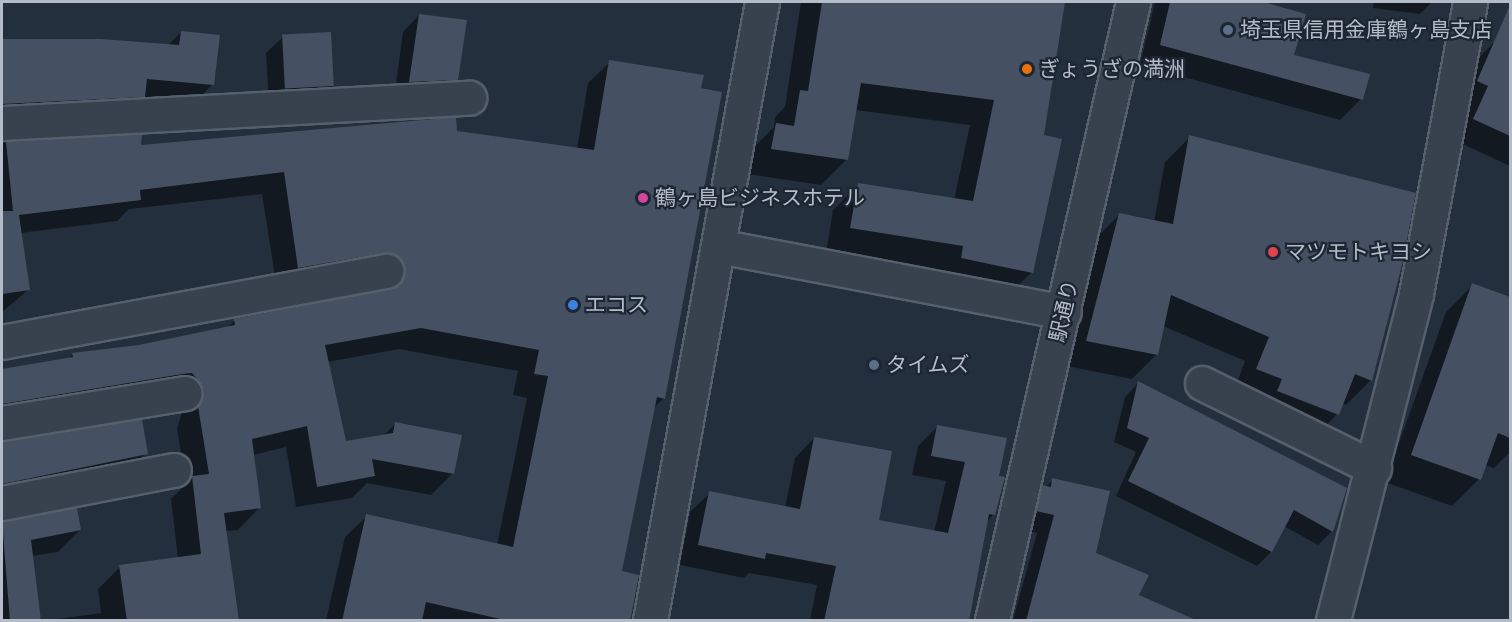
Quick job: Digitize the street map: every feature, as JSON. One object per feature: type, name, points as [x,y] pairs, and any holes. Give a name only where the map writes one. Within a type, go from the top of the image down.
[{"type":"street","points":[[650,621],[762,2]]},
{"type":"street","name":"駅通り","points":[[992,621],[1133,2]]},
{"type":"street","points":[[1333,621],[1374,468],[1416,294],[1470,2]]},
{"type":"street","points":[[2,123],[469,98]]},
{"type":"street","points":[[718,246],[1064,312]]},
{"type":"street","points":[[2,342],[387,271]]},
{"type":"street","points":[[1202,383],[1374,468]]},
{"type":"street","points":[[2,423],[185,393]]},
{"type":"street","points":[[2,503],[174,470]]},
{"type":"building","points":[[822,2],[1065,2],[1044,135],[1062,139],[1033,273],[961,258],[963,246],[850,228],[858,183],[973,201],[994,100],[861,83],[848,160],[771,149],[776,123],[794,126],[800,90],[808,91]]},
{"type":"building","points":[[1170,2],[1263,2],[1306,14],[1294,55],[1370,74],[1363,100],[1160,45]]},
{"type":"building","points":[[1510,5],[1510,136],[1473,119],[1488,86],[1477,81]]},
{"type":"building","points":[[419,14],[467,20],[458,80],[409,82]]},
{"type":"building","points":[[181,31],[220,35],[214,85],[147,79],[145,97],[2,104],[2,39],[101,39],[179,45]]},
{"type":"building","points":[[331,32],[334,86],[285,88],[282,35]]},
{"type":"building","points":[[609,60],[704,75],[701,88],[722,92],[665,399],[657,397],[622,571],[639,575],[630,621],[509,621],[426,602],[422,621],[342,621],[366,514],[513,547],[548,376],[534,374],[539,350],[421,328],[325,345],[346,441],[393,433],[395,422],[462,435],[454,474],[372,459],[375,476],[317,487],[307,426],[252,439],[261,508],[224,513],[239,621],[127,621],[119,565],[201,554],[192,476],[209,474],[198,406],[204,391],[200,382],[192,373],[182,374],[2,404],[2,369],[73,357],[72,353],[139,345],[235,325],[234,319],[389,289],[403,278],[404,267],[393,254],[383,253],[298,268],[284,172],[140,190],[141,200],[19,215],[30,290],[2,294],[2,211],[13,211],[6,142],[142,134],[141,145],[456,117],[457,131],[594,150]]},
{"type":"building","points":[[1189,135],[1416,193],[1402,265],[1372,381],[1355,374],[1339,415],[1277,391],[1282,379],[1256,369],[1269,337],[1171,295],[1158,355],[1086,341],[1119,213],[1173,224]]},
{"type":"building","points":[[1472,283],[1510,297],[1510,438],[1498,433],[1481,480],[1411,455]]},
{"type":"building","points":[[1138,381],[1347,488],[1333,532],[1294,510],[1272,552],[1128,481],[1149,438],[1127,428]]},
{"type":"building","points":[[142,419],[148,454],[2,484],[2,441]]},
{"type":"building","points":[[937,425],[1007,438],[999,476],[1005,477],[995,515],[989,514],[969,621],[824,621],[836,566],[766,553],[765,559],[698,545],[709,491],[800,509],[814,437],[892,451],[879,520],[948,533],[965,462],[931,456]]},
{"type":"building","points":[[1052,478],[1110,491],[1096,553],[1149,575],[1139,595],[1198,621],[1026,621],[1054,515],[1036,511],[1042,485],[1051,487]]},
{"type":"building","points":[[77,508],[81,530],[31,540],[41,621],[10,621],[2,521]]},
{"type":"place","name":"埼玉県信用金庫鶴ヶ島支店","points":[[1228,30]]},
{"type":"place","name":"ぎょうざの満洲","points":[[1027,69]]},
{"type":"place","name":"鶴ヶ島ビジネスホテル","points":[[643,198]]},
{"type":"place","name":"マツモトキヨシ","points":[[1273,252]]},
{"type":"place","name":"エコス","points":[[573,305]]},
{"type":"place","name":"タイムズ","points":[[874,365]]}]
